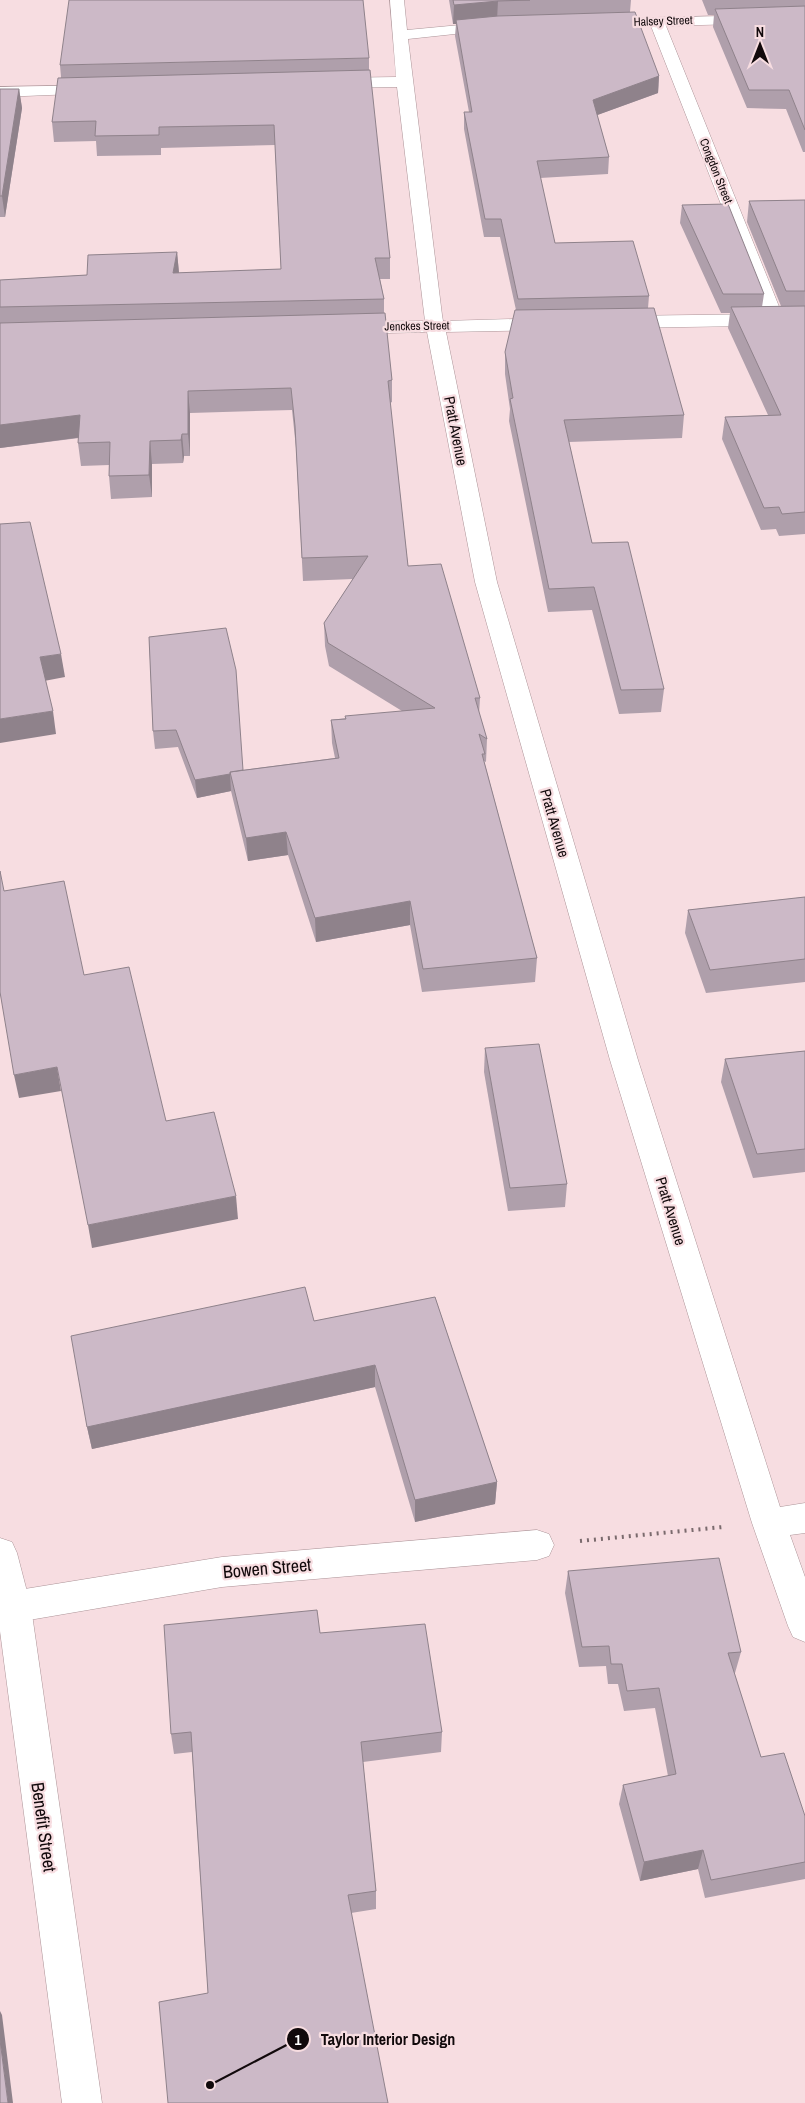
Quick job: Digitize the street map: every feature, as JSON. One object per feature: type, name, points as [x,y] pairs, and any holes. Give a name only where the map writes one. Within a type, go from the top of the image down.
[{"type":"street","name":"Pratt Avenue","points":[[397,0],[402,35],[404,82],[435,326],[486,582],[624,1060],[769,1523],[805,1626]]},
{"type":"street","name":"Halsey Street","points":[[589,23],[656,22],[722,13],[805,18]]},
{"type":"street","name":"Congdon Street","points":[[656,22],[774,320]]},
{"type":"street","points":[[402,35],[506,25]]},
{"type":"street","points":[[316,84],[404,82]]},
{"type":"street","points":[[0,92],[109,89]]},
{"type":"street","points":[[605,323],[805,319]]},
{"type":"street","name":"Jenckes Street","points":[[336,328],[565,323]]},
{"type":"street","points":[[769,1523],[805,1518]]},
{"type":"street","name":"Bowen Street","points":[[7,1608],[222,1572],[537,1545]]},
{"type":"street","name":"Benefit Street","points":[[0,1553],[82,2103]]},
{"type":"path","points":[[537,1545],[769,1523]]},
{"type":"building","points":[[69,0],[363,0],[369,58],[60,65]]},
{"type":"building","points":[[453,0],[530,0],[454,5]]},
{"type":"building","points":[[805,6],[805,130],[789,90],[749,90],[715,9]]},
{"type":"building","points":[[635,12],[659,76],[593,100],[609,157],[537,161],[555,243],[633,241],[649,296],[518,299],[501,219],[485,219],[464,112],[472,112],[456,20],[498,16]]},
{"type":"building","points":[[370,70],[390,258],[375,258],[384,299],[0,307],[0,280],[87,275],[88,255],[177,252],[173,273],[281,269],[274,125],[159,127],[159,135],[95,136],[96,121],[52,122],[58,78]]},
{"type":"building","points":[[0,89],[19,89],[2,196],[0,196]]},
{"type":"building","points":[[805,200],[805,291],[786,291],[749,201]]},
{"type":"building","points":[[728,204],[764,294],[723,294],[682,205]]},
{"type":"building","points":[[805,306],[805,512],[782,514],[779,507],[764,508],[725,417],[781,415],[731,307]]},
{"type":"building","points":[[654,308],[684,415],[564,420],[592,543],[628,542],[664,689],[621,690],[594,587],[549,589],[510,399],[513,398],[505,352],[515,310]]},
{"type":"building","points":[[385,313],[392,380],[388,381],[408,566],[441,564],[480,698],[475,698],[487,739],[479,734],[485,754],[482,754],[537,958],[423,969],[410,901],[315,918],[286,832],[246,838],[230,772],[339,758],[331,720],[346,719],[345,716],[435,708],[328,643],[324,623],[368,556],[302,558],[295,426],[291,388],[188,391],[188,434],[182,434],[181,440],[150,441],[149,475],[109,476],[110,442],[78,443],[80,415],[0,425],[0,323]]},
{"type":"building","points":[[30,522],[61,654],[40,657],[53,711],[0,719],[0,524]]},
{"type":"building","points":[[226,628],[236,670],[243,770],[195,780],[176,730],[153,731],[149,637]]},
{"type":"building","points":[[0,871],[4,891],[64,881],[84,975],[129,967],[166,1121],[214,1112],[236,1196],[88,1225],[57,1067],[14,1075],[0,992]]},
{"type":"building","points":[[805,897],[805,959],[710,970],[688,910]]},
{"type":"building","points":[[539,1044],[567,1184],[510,1188],[485,1048]]},
{"type":"building","points":[[805,1051],[805,1149],[757,1154],[725,1059]]},
{"type":"building","points":[[305,1287],[314,1321],[435,1297],[497,1482],[415,1500],[375,1365],[87,1427],[71,1336]]},
{"type":"building","points":[[719,1558],[741,1652],[728,1653],[761,1757],[784,1753],[805,1816],[805,1862],[711,1880],[703,1850],[644,1862],[623,1785],[676,1774],[659,1688],[627,1691],[622,1664],[611,1664],[609,1646],[582,1647],[568,1571]]},
{"type":"building","points":[[317,1610],[320,1633],[425,1624],[442,1732],[361,1742],[376,1891],[348,1895],[388,2103],[168,2103],[159,2002],[208,1993],[191,1732],[171,1734],[164,1625]]},
{"type":"building","points":[[0,2040],[8,2103],[0,2103]]},
{"type":"place","name":"Taylor Interior Design","points":[[210,2085]]}]
